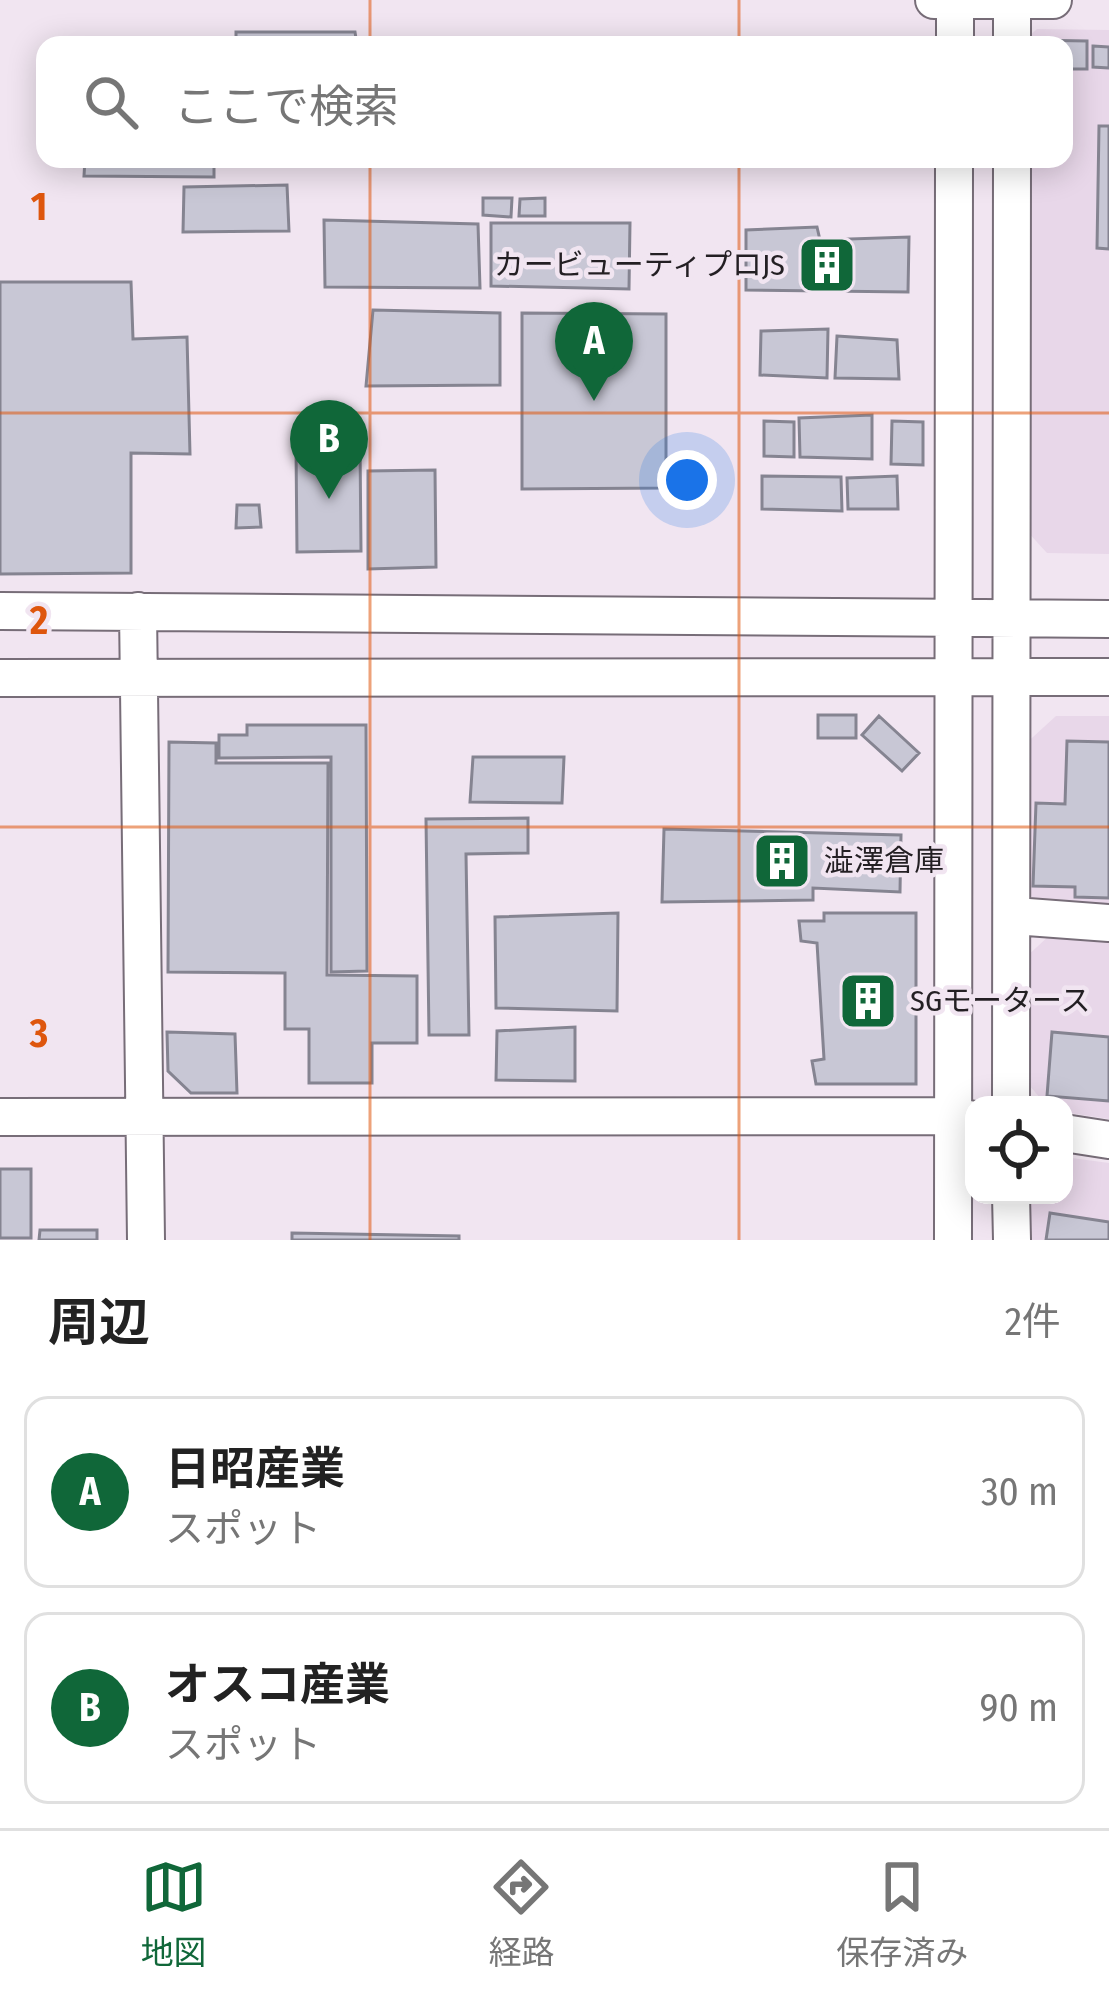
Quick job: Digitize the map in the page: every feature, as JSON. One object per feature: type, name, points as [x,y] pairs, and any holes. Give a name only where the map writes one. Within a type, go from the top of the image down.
[{"type":"street","points":[[934,0],[1053,0]]},
{"type":"street","points":[[955,0],[955,36]]},
{"type":"street","points":[[1012,0],[1012,36]]},
{"type":"street","points":[[953,1240],[963,1118],[951,619],[954,168]]},
{"type":"street","points":[[1011,1096],[1012,168]]},
{"type":"street","points":[[0,610],[1109,620]]},
{"type":"street","points":[[139,611],[146,1240]]},
{"type":"street","points":[[0,678],[1109,677]]},
{"type":"street","points":[[1014,916],[1109,922]]},
{"type":"street","points":[[0,1117],[963,1118]]},
{"type":"street","points":[[1073,1134],[1109,1140]]},
{"type":"street","points":[[1011,1204],[1012,1240]]},
{"type":"shaded area","points":[[1037,29],[1109,30],[1109,554],[1047,553],[1026,530],[1025,168],[1073,168],[1073,36],[1029,36]]},
{"type":"shaded area","points":[[1056,716],[1109,716],[1109,904],[1033,899],[1022,884],[1021,748]]},
{"type":"shaded area","points":[[1051,934],[1109,938],[1109,1119],[1073,1113],[1073,1096],[1038,1096],[1024,1079],[1024,959]]},
{"type":"shaded area","points":[[1073,1158],[1109,1163],[1109,1240],[1020,1240],[1020,1204],[1073,1204]]},
{"type":"building","points":[[236,32],[355,32],[356,36],[236,36]]},
{"type":"building","points":[[1073,41],[1087,41],[1087,69],[1073,69]]},
{"type":"building","points":[[1093,46],[1109,47],[1109,68],[1093,67]]},
{"type":"building","points":[[1099,126],[1109,126],[1109,249],[1097,248]]},
{"type":"building","points":[[84,168],[214,168],[214,177],[84,176]]},
{"type":"building","points":[[287,185],[289,231],[183,232],[184,187]]},
{"type":"building","points":[[483,198],[512,198],[511,217],[483,215]]},
{"type":"building","points":[[545,198],[545,216],[519,216],[520,199]]},
{"type":"building","points":[[324,220],[478,224],[480,288],[325,287]]},
{"type":"building","points":[[491,223],[630,223],[629,289],[491,286]]},
{"type":"building","name":"カービューティプロJS","points":[[817,227],[820,240],[909,237],[908,292],[746,290],[746,230]]},
{"type":"building","points":[[0,282],[131,282],[133,339],[187,337],[190,454],[131,453],[131,573],[0,574]]},
{"type":"building","points":[[373,310],[500,313],[500,385],[366,386]]},
{"type":"building","points":[[522,313],[666,314],[666,488],[522,489]]},
{"type":"building","points":[[828,329],[827,378],[760,375],[761,331]]},
{"type":"building","points":[[837,336],[897,340],[899,379],[835,378]]},
{"type":"building","points":[[872,415],[872,459],[800,457],[799,418]]},
{"type":"building","points":[[764,421],[794,422],[794,457],[764,456]]},
{"type":"building","points":[[892,421],[923,422],[923,465],[891,464]]},
{"type":"building","points":[[360,445],[361,551],[297,552],[296,446]]},
{"type":"building","points":[[435,470],[436,567],[368,569],[368,471]]},
{"type":"building","points":[[762,476],[841,477],[842,511],[762,509]]},
{"type":"building","points":[[897,476],[898,509],[848,509],[847,478]]},
{"type":"building","points":[[237,505],[259,505],[261,527],[236,528]]},
{"type":"building","points":[[818,715],[856,715],[856,738],[818,738]]},
{"type":"building","points":[[879,716],[919,753],[902,771],[862,735]]},
{"type":"building","points":[[247,725],[366,725],[367,971],[331,972],[331,757],[219,758],[219,735],[247,735]]},
{"type":"building","points":[[1067,741],[1109,742],[1109,898],[1075,897],[1075,887],[1033,886],[1036,803],[1065,804]]},
{"type":"building","points":[[169,742],[216,743],[216,763],[328,763],[327,975],[417,976],[417,1043],[372,1043],[372,1083],[309,1083],[309,1029],[285,1029],[285,973],[168,972]]},
{"type":"building","points":[[473,757],[564,757],[562,803],[470,802]]},
{"type":"building","points":[[528,818],[528,853],[466,854],[469,1035],[429,1035],[426,819]]},
{"type":"building","name":"澁澤倉庫","points":[[664,829],[901,835],[900,892],[813,888],[813,900],[662,902]]},
{"type":"building","points":[[618,913],[617,1011],[496,1008],[495,917]]},
{"type":"building","name":"SGモータース","points":[[824,913],[916,913],[916,1084],[816,1084],[812,1061],[824,1059],[817,943],[801,941],[799,921],[824,921]]},
{"type":"building","points":[[575,1027],[575,1081],[496,1080],[497,1031]]},
{"type":"building","points":[[167,1032],[235,1034],[237,1093],[191,1093],[168,1071]]},
{"type":"building","points":[[1052,1032],[1109,1037],[1109,1101],[1047,1096]]},
{"type":"building","points":[[0,1169],[31,1169],[31,1238],[0,1238]]},
{"type":"building","points":[[1050,1213],[1109,1222],[1109,1240],[1046,1240]]},
{"type":"building","points":[[40,1230],[97,1230],[97,1240],[39,1240]]},
{"type":"building","points":[[292,1233],[459,1236],[459,1240],[292,1240]]},
{"type":"place","name":"カービューティプロJS","points":[[827,265]]},
{"type":"place","name":"日昭産業","points":[[594,401]]},
{"type":"place","name":"オスコ産業","points":[[329,499]]},
{"type":"place","name":"澁澤倉庫","points":[[782,861]]},
{"type":"place","name":"SGモータース","points":[[868,1001]]}]
